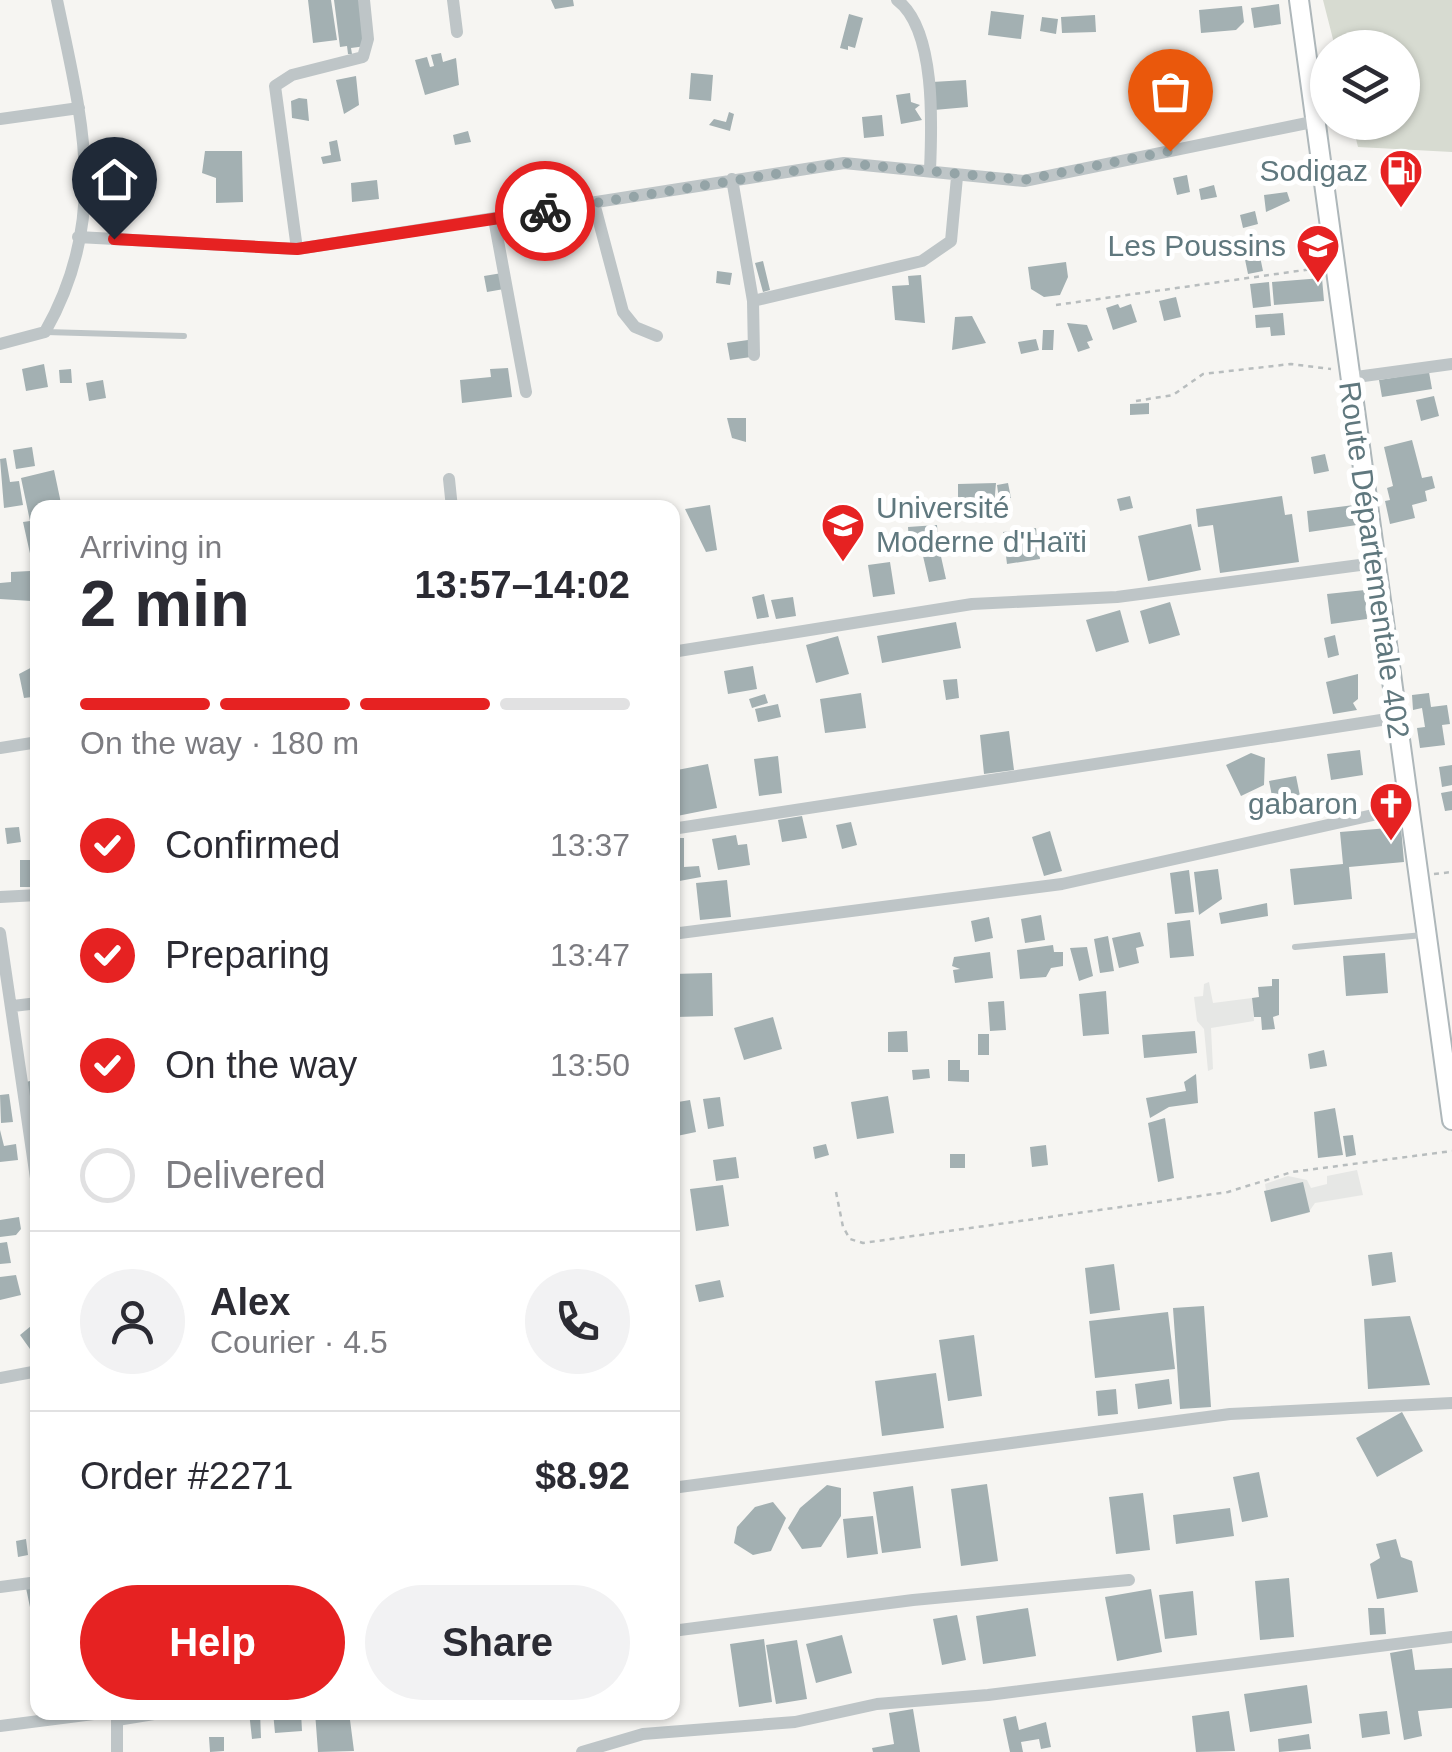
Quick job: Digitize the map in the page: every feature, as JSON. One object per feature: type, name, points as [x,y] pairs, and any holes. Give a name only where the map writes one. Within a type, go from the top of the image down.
[{"type":"main road","name":"Route Départementale 402","points":[[1299,0],[1310,74]]},
{"type":"main road","name":"Route Départementale 402","points":[[1319,140],[1394,718],[1426,935],[1446,1030],[1452,1120]]},
{"type":"street","points":[[0,344],[45,332],[61,304],[88,198],[79,108],[56,0]]},
{"type":"street","points":[[297,249],[275,86],[292,75],[363,57],[368,39],[364,0]]},
{"type":"street","points":[[453,0],[457,32]]},
{"type":"street","points":[[898,0],[919,24],[930,110],[930,170]]},
{"type":"street","points":[[0,120],[79,108]]},
{"type":"street","points":[[78,237],[297,249],[844,163],[930,170],[956,177],[1024,180],[1310,122]]},
{"type":"street","points":[[753,301],[922,261],[951,241],[956,177]]},
{"type":"street","points":[[732,179],[753,301],[754,355]]},
{"type":"street","points":[[594,203],[623,312],[635,327],[657,336]]},
{"type":"street","points":[[494,219],[526,392]]},
{"type":"street","points":[[1348,372],[1452,364]]},
{"type":"street","points":[[449,479],[451,500]]},
{"type":"street","points":[[680,651],[972,604],[1117,598],[1376,563]]},
{"type":"street","points":[[680,828],[1394,718]]},
{"type":"street","points":[[0,748],[30,743]]},
{"type":"street","points":[[680,933],[1062,884],[1409,808]]},
{"type":"street","points":[[0,896],[30,895]]},
{"type":"street","points":[[0,933],[13,1006],[16,1058],[30,1107]]},
{"type":"street","points":[[13,1006],[30,1005]]},
{"type":"street","points":[[0,1378],[30,1372]]},
{"type":"street","points":[[680,1487],[1230,1414],[1452,1402]]},
{"type":"street","points":[[680,1631],[913,1600],[1129,1580]]},
{"type":"street","points":[[0,1587],[30,1583]]},
{"type":"street","points":[[582,1752],[643,1734],[794,1722],[877,1704],[988,1695],[1452,1637]]},
{"type":"street","points":[[0,1726],[62,1720]]},
{"type":"street","points":[[115,1720],[118,1752]]},
{"type":"lane","points":[[45,332],[184,336]]},
{"type":"lane","points":[[1295,947],[1426,935]]},
{"type":"path","points":[[1056,305],[1336,266]]},
{"type":"path","points":[[1136,401],[1173,395],[1203,374],[1291,364],[1348,372]]},
{"type":"path","points":[[836,1192],[843,1227],[850,1239],[864,1243],[1228,1192],[1292,1172],[1452,1151]]},
{"type":"shaded area","points":[[1323,0],[1452,0],[1452,152],[1358,147],[1356,140],[1420,140],[1420,30],[1331,30]]},
{"type":"shaded area","points":[[1209,982],[1213,1003],[1252,998],[1254,1021],[1211,1028],[1213,1069],[1208,1071],[1204,1029],[1197,1021],[1194,997],[1203,996],[1204,984]]},
{"type":"shaded area","points":[[1357,1170],[1363,1195],[1315,1203],[1308,1213],[1271,1222],[1265,1184],[1288,1176],[1307,1180],[1311,1188],[1327,1184],[1327,1176]]},
{"type":"building","points":[[308,0],[331,0],[337,40],[313,43]]},
{"type":"building","points":[[334,0],[361,0],[366,46],[351,48],[352,54],[348,54],[347,46],[340,47]]},
{"type":"building","points":[[551,0],[573,0],[574,6],[555,9]]},
{"type":"building","points":[[1279,4],[1281,24],[1254,28],[1251,8]]},
{"type":"building","points":[[1242,6],[1244,22],[1236,30],[1201,33],[1199,10]]},
{"type":"building","points":[[991,11],[1024,15],[1021,39],[988,35]]},
{"type":"building","points":[[849,14],[863,18],[855,48],[848,46],[848,50],[840,48]]},
{"type":"building","points":[[1095,15],[1096,32],[1062,33],[1061,17]]},
{"type":"building","points":[[1042,17],[1058,19],[1056,34],[1040,31]]},
{"type":"building","points":[[441,53],[443,62],[456,58],[459,85],[425,95],[415,60],[427,57],[430,67],[434,66],[431,55]]},
{"type":"building","points":[[691,73],[713,75],[711,101],[689,99]]},
{"type":"building","points":[[356,76],[359,105],[344,114],[336,80]]},
{"type":"building","points":[[966,80],[968,107],[934,110],[932,82]]},
{"type":"building","points":[[910,93],[911,102],[920,105],[915,109],[922,120],[901,124],[896,95]]},
{"type":"building","points":[[307,99],[309,121],[292,118],[291,101]]},
{"type":"building","points":[[729,112],[734,114],[730,131],[709,125],[714,119],[726,122]]},
{"type":"building","points":[[882,115],[884,136],[864,138],[862,117]]},
{"type":"building","points":[[468,131],[471,142],[455,145],[453,135]]},
{"type":"building","points":[[337,140],[341,161],[323,164],[321,157],[331,155],[329,142]]},
{"type":"building","points":[[205,151],[242,151],[243,202],[216,203],[216,178],[202,173]]},
{"type":"building","points":[[1187,175],[1190,192],[1177,195],[1173,178]]},
{"type":"building","points":[[377,180],[379,199],[352,202],[351,183]]},
{"type":"building","points":[[1214,185],[1217,197],[1201,200],[1199,189]]},
{"type":"building","points":[[1287,192],[1290,201],[1266,212],[1264,195]]},
{"type":"building","points":[[1255,211],[1258,224],[1243,228],[1240,215]]},
{"type":"building","points":[[1257,242],[1263,271],[1248,274],[1242,245]]},
{"type":"building","points":[[763,261],[770,290],[763,292],[755,263]]},
{"type":"building","points":[[1066,262],[1068,277],[1060,295],[1044,297],[1031,289],[1028,267]]},
{"type":"building","points":[[717,271],[732,273],[730,285],[716,283]]},
{"type":"building","points":[[502,273],[504,289],[487,292],[484,276]]},
{"type":"building","points":[[921,275],[925,323],[895,320],[892,286],[909,285],[908,276]]},
{"type":"building","points":[[1322,278],[1324,301],[1274,305],[1272,282]]},
{"type":"building","points":[[1269,282],[1271,306],[1253,308],[1250,284]]},
{"type":"building","points":[[1176,297],[1181,317],[1164,321],[1159,301]]},
{"type":"building","points":[[1118,304],[1120,308],[1131,304],[1137,322],[1113,330],[1106,308]]},
{"type":"building","points":[[1283,313],[1285,335],[1271,336],[1270,327],[1256,328],[1255,315]]},
{"type":"building","points":[[972,316],[986,343],[952,350],[955,317]]},
{"type":"building","points":[[1067,323],[1087,325],[1093,340],[1087,342],[1090,348],[1078,352]]},
{"type":"building","points":[[1043,330],[1054,330],[1053,350],[1042,350]]},
{"type":"building","points":[[1036,339],[1039,350],[1021,354],[1018,342]]},
{"type":"building","points":[[748,340],[751,357],[730,360],[727,343]]},
{"type":"building","points":[[44,364],[48,387],[26,391],[22,369]]},
{"type":"building","points":[[508,368],[512,397],[462,403],[460,380],[491,377],[490,369]]},
{"type":"building","points":[[71,369],[72,383],[60,383],[59,370]]},
{"type":"building","points":[[1429,372],[1432,389],[1382,397],[1379,380]]},
{"type":"building","points":[[103,380],[106,398],[89,401],[86,383]]},
{"type":"building","points":[[1434,396],[1439,416],[1421,421],[1416,400]]},
{"type":"building","points":[[1149,403],[1149,414],[1130,415],[1130,404]]},
{"type":"building","points":[[727,418],[746,418],[746,442],[732,438]]},
{"type":"building","points":[[1412,440],[1422,478],[1432,476],[1435,488],[1425,491],[1427,501],[1412,505],[1415,518],[1390,524],[1385,501],[1390,500],[1387,488],[1393,486],[1384,447]]},
{"type":"building","points":[[32,447],[35,466],[16,469],[13,450]]},
{"type":"building","points":[[1325,454],[1329,471],[1314,474],[1311,457]]},
{"type":"building","points":[[6,458],[10,482],[19,481],[23,505],[4,508],[0,459]]},
{"type":"building","points":[[54,470],[60,500],[30,500],[30,521],[21,478]]},
{"type":"building","points":[[996,483],[994,506],[958,505],[958,484]]},
{"type":"building","points":[[1008,483],[1011,498],[999,499],[997,485]]},
{"type":"building","points":[[1130,496],[1133,508],[1120,511],[1117,499]]},
{"type":"building","points":[[1282,496],[1285,515],[1292,514],[1299,562],[1220,573],[1213,525],[1198,527],[1196,509]]},
{"type":"building","points":[[710,505],[717,550],[706,552],[685,509]]},
{"type":"building","points":[[1354,505],[1357,525],[1309,532],[1307,511]]},
{"type":"building","points":[[30,521],[30,554],[23,522]]},
{"type":"building","points":[[1191,524],[1201,570],[1148,581],[1138,536]]},
{"type":"building","points":[[937,525],[938,539],[909,542],[908,527]]},
{"type":"building","points":[[1036,528],[1040,559],[1007,564],[1003,532]]},
{"type":"building","points":[[940,552],[946,579],[929,582],[923,556]]},
{"type":"building","points":[[890,562],[895,594],[873,597],[868,565]]},
{"type":"building","points":[[30,571],[30,601],[0,599],[0,583],[11,582],[11,572]]},
{"type":"building","points":[[1365,590],[1367,619],[1331,624],[1327,594]]},
{"type":"building","points":[[764,594],[769,617],[757,619],[752,597]]},
{"type":"building","points":[[793,597],[796,616],[776,619],[771,600]]},
{"type":"building","points":[[1170,602],[1180,635],[1149,644],[1140,611]]},
{"type":"building","points":[[1120,610],[1129,642],[1096,652],[1086,620]]},
{"type":"building","points":[[956,622],[961,648],[882,663],[877,636]]},
{"type":"building","points":[[1335,635],[1339,655],[1328,658],[1324,638]]},
{"type":"building","points":[[838,636],[849,674],[816,683],[806,645]]},
{"type":"building","points":[[753,666],[757,689],[728,694],[724,671]]},
{"type":"building","points":[[30,668],[30,697],[24,698],[19,674]]},
{"type":"building","points":[[1358,674],[1358,699],[1353,703],[1357,710],[1333,714],[1326,682]]},
{"type":"building","points":[[957,679],[959,698],[946,700],[943,680]]},
{"type":"building","points":[[861,693],[866,728],[825,733],[820,699]]},
{"type":"building","points":[[1429,693],[1431,707],[1447,705],[1450,724],[1442,725],[1445,745],[1420,748],[1417,728],[1425,727],[1422,708],[1413,710],[1412,695]]},
{"type":"building","points":[[765,694],[768,703],[752,708],[749,699]]},
{"type":"building","points":[[778,704],[781,717],[758,722],[755,709]]},
{"type":"building","points":[[1009,731],[1014,770],[984,774],[980,735]]},
{"type":"building","points":[[1360,750],[1363,775],[1331,780],[1327,754]]},
{"type":"building","points":[[1251,753],[1265,758],[1264,785],[1241,796],[1226,765]]},
{"type":"building","points":[[778,756],[782,793],[759,796],[754,759]]},
{"type":"building","points":[[708,764],[717,808],[680,815],[680,769]]},
{"type":"building","points":[[1452,765],[1452,785],[1442,787],[1439,767]]},
{"type":"building","points":[[1296,776],[1300,796],[1273,801],[1269,781]]},
{"type":"building","points":[[1452,791],[1452,810],[1445,811],[1441,793]]},
{"type":"building","points":[[802,816],[807,838],[782,842],[778,820]]},
{"type":"building","points":[[851,822],[857,845],[842,849],[836,825]]},
{"type":"building","points":[[19,827],[21,842],[7,844],[5,828]]},
{"type":"building","points":[[1401,827],[1404,862],[1349,867],[1352,899],[1294,905],[1290,869],[1343,864],[1340,832]]},
{"type":"building","points":[[1050,831],[1062,871],[1044,876],[1032,837]]},
{"type":"building","points":[[736,835],[738,845],[747,844],[750,865],[718,870],[712,839]]},
{"type":"building","points":[[680,838],[684,838],[684,867],[699,866],[701,877],[680,881]]},
{"type":"building","points":[[20,860],[30,860],[30,887],[20,887]]},
{"type":"building","points":[[1218,869],[1222,899],[1199,915],[1194,872]]},
{"type":"building","points":[[1189,870],[1194,912],[1175,914],[1170,873]]},
{"type":"building","points":[[727,880],[731,917],[700,920],[696,883]]},
{"type":"building","points":[[1267,903],[1268,916],[1221,924],[1219,913]]},
{"type":"building","points":[[1041,915],[1045,940],[1025,943],[1021,919]]},
{"type":"building","points":[[989,917],[993,938],[975,942],[971,921]]},
{"type":"building","points":[[1190,920],[1194,956],[1170,958],[1167,923]]},
{"type":"building","points":[[1140,932],[1144,946],[1136,948],[1139,963],[1119,968],[1112,938]]},
{"type":"building","points":[[1108,936],[1114,971],[1100,973],[1094,939]]},
{"type":"building","points":[[1053,945],[1054,952],[1063,952],[1063,966],[1051,968],[1046,977],[1020,979],[1017,950]]},
{"type":"building","points":[[1087,947],[1093,976],[1079,981],[1070,948]]},
{"type":"building","points":[[990,952],[993,978],[955,983],[953,970],[960,969],[952,966],[954,957]]},
{"type":"building","points":[[1385,953],[1388,993],[1346,996],[1343,956]]},
{"type":"building","points":[[712,973],[713,1016],[680,1017],[680,974]]},
{"type":"building","points":[[1272,979],[1279,979],[1279,1015],[1273,1017],[1275,1029],[1262,1030],[1261,1017],[1254,1017],[1252,998],[1259,997],[1258,987],[1272,986]]},
{"type":"building","points":[[1106,991],[1109,1034],[1083,1036],[1079,994]]},
{"type":"building","points":[[1004,1001],[1006,1030],[990,1031],[988,1002]]},
{"type":"building","points":[[773,1017],[782,1049],[744,1060],[734,1028]]},
{"type":"building","points":[[907,1031],[908,1052],[888,1052],[888,1032]]},
{"type":"building","points":[[1195,1031],[1197,1053],[1144,1058],[1142,1035]]},
{"type":"building","points":[[978,1034],[989,1034],[989,1055],[978,1055]]},
{"type":"building","points":[[1324,1050],[1327,1066],[1310,1069],[1308,1054]]},
{"type":"building","points":[[948,1060],[960,1060],[960,1070],[969,1070],[969,1082],[948,1081]]},
{"type":"building","points":[[929,1069],[930,1078],[913,1080],[912,1070]]},
{"type":"building","points":[[1196,1074],[1198,1103],[1169,1107],[1150,1118],[1146,1098],[1186,1091],[1184,1082]]},
{"type":"building","points":[[30,1081],[29,1107],[22,1083]]},
{"type":"building","points":[[9,1094],[13,1122],[1,1123],[0,1095]]},
{"type":"building","points":[[888,1096],[894,1133],[857,1139],[851,1102]]},
{"type":"building","points":[[720,1097],[724,1126],[708,1129],[703,1099]]},
{"type":"building","points":[[690,1100],[696,1132],[680,1135],[680,1102]]},
{"type":"building","points":[[1335,1108],[1343,1155],[1318,1158],[1314,1112]]},
{"type":"building","points":[[1165,1118],[1174,1178],[1158,1182],[1148,1123]]},
{"type":"building","points":[[0,1130],[4,1146],[16,1144],[18,1160],[0,1162]]},
{"type":"building","points":[[1353,1135],[1356,1155],[1346,1157],[1343,1136]]},
{"type":"building","points":[[826,1144],[829,1155],[815,1159],[813,1147]]},
{"type":"building","points":[[1046,1145],[1048,1165],[1032,1167],[1030,1147]]},
{"type":"building","points":[[950,1154],[965,1154],[965,1168],[950,1168]]},
{"type":"building","points":[[736,1157],[739,1178],[716,1181],[713,1160]]},
{"type":"building","points":[[1303,1182],[1310,1212],[1271,1222],[1264,1191]]},
{"type":"building","points":[[723,1185],[729,1226],[696,1231],[690,1189]]},
{"type":"building","points":[[19,1217],[21,1229],[16,1235],[0,1237],[0,1220]]},
{"type":"building","points":[[7,1242],[11,1263],[0,1264],[0,1243]]},
{"type":"building","points":[[1392,1252],[1396,1282],[1372,1286],[1368,1255]]},
{"type":"building","points":[[1114,1264],[1120,1310],[1090,1314],[1085,1268]]},
{"type":"building","points":[[16,1275],[21,1295],[0,1300],[0,1277]]},
{"type":"building","points":[[720,1280],[724,1297],[699,1302],[695,1285]]},
{"type":"building","points":[[1204,1306],[1211,1407],[1180,1409],[1173,1308]]},
{"type":"building","points":[[1168,1312],[1175,1369],[1095,1378],[1089,1321]]},
{"type":"building","points":[[1410,1316],[1430,1385],[1368,1389],[1364,1319]]},
{"type":"building","points":[[30,1327],[30,1349],[20,1335]]},
{"type":"building","points":[[974,1335],[982,1396],[948,1401],[939,1340]]},
{"type":"building","points":[[936,1373],[944,1428],[882,1436],[875,1381]]},
{"type":"building","points":[[1169,1379],[1172,1404],[1138,1409],[1135,1384]]},
{"type":"building","points":[[1116,1389],[1118,1414],[1098,1416],[1096,1391]]},
{"type":"building","points":[[1402,1412],[1423,1451],[1377,1477],[1356,1438]]},
{"type":"building","points":[[1259,1472],[1268,1517],[1242,1522],[1233,1477]]},
{"type":"building","points":[[987,1484],[998,1561],[961,1566],[951,1489]]},
{"type":"building","points":[[827,1485],[841,1488],[841,1516],[821,1547],[802,1549],[788,1528],[800,1508]]},
{"type":"building","points":[[913,1486],[921,1548],[882,1553],[873,1492]]},
{"type":"building","points":[[1143,1493],[1150,1550],[1116,1554],[1109,1497]]},
{"type":"building","points":[[773,1502],[786,1518],[771,1551],[753,1555],[734,1543],[737,1527],[755,1507]]},
{"type":"building","points":[[1230,1508],[1234,1536],[1176,1544],[1173,1515]]},
{"type":"building","points":[[873,1516],[878,1554],[847,1558],[843,1519]]},
{"type":"building","points":[[26,1539],[28,1555],[18,1557],[16,1541]]},
{"type":"building","points":[[1396,1539],[1401,1557],[1412,1561],[1418,1592],[1377,1599],[1370,1564],[1380,1558],[1376,1544]]},
{"type":"building","points":[[1289,1578],[1294,1637],[1260,1640],[1255,1581]]},
{"type":"building","points":[[1151,1589],[1162,1652],[1117,1661],[1105,1597]]},
{"type":"building","points":[[1193,1591],[1197,1635],[1165,1639],[1159,1595]]},
{"type":"building","points":[[1028,1608],[1036,1656],[983,1664],[976,1616]]},
{"type":"building","points":[[1368,1608],[1384,1608],[1386,1634],[1370,1635]]},
{"type":"building","points":[[957,1615],[966,1660],[942,1665],[933,1619]]},
{"type":"building","points":[[842,1635],[852,1673],[816,1683],[806,1644]]},
{"type":"building","points":[[764,1639],[772,1702],[739,1707],[730,1644]]},
{"type":"building","points":[[797,1640],[807,1699],[776,1704],[766,1645]]},
{"type":"building","points":[[1412,1649],[1415,1670],[1452,1668],[1452,1708],[1418,1711],[1422,1736],[1404,1740],[1390,1653]]},
{"type":"building","points":[[1307,1685],[1312,1723],[1250,1732],[1244,1694]]},
{"type":"building","points":[[913,1709],[920,1752],[873,1752],[872,1748],[894,1744],[889,1713]]},
{"type":"building","points":[[1229,1711],[1235,1751],[1196,1752],[1192,1716]]},
{"type":"building","points":[[1387,1711],[1390,1734],[1362,1738],[1359,1714]]},
{"type":"building","points":[[1016,1716],[1019,1730],[1046,1722],[1051,1747],[1041,1749],[1039,1739],[1021,1742],[1023,1752],[1010,1752],[1003,1719]]},
{"type":"building","points":[[250,1720],[260,1720],[261,1738],[252,1739]]},
{"type":"building","points":[[274,1720],[301,1720],[302,1731],[275,1733]]},
{"type":"building","points":[[316,1720],[350,1720],[354,1751],[318,1752]]},
{"type":"building","points":[[1309,1734],[1311,1749],[1279,1752],[1278,1739]]},
{"type":"building","points":[[209,1737],[224,1737],[224,1751],[210,1752]]},
{"type":"way so far","points":[[545,211],[844,163],[930,170],[956,177],[1024,180],[1170,151]]},
{"type":"place","name":"Sodigaz","points":[[1401,209]]},
{"type":"place","name":"Les Poussins","points":[[1318,284]]},
{"type":"place","name":"Université Moderne d'Haïti","points":[[843,563]]},
{"type":"place","name":"gabaron","points":[[1391,842]]},
{"type":"route","points":[[114,239],[297,249],[545,211]]}]
